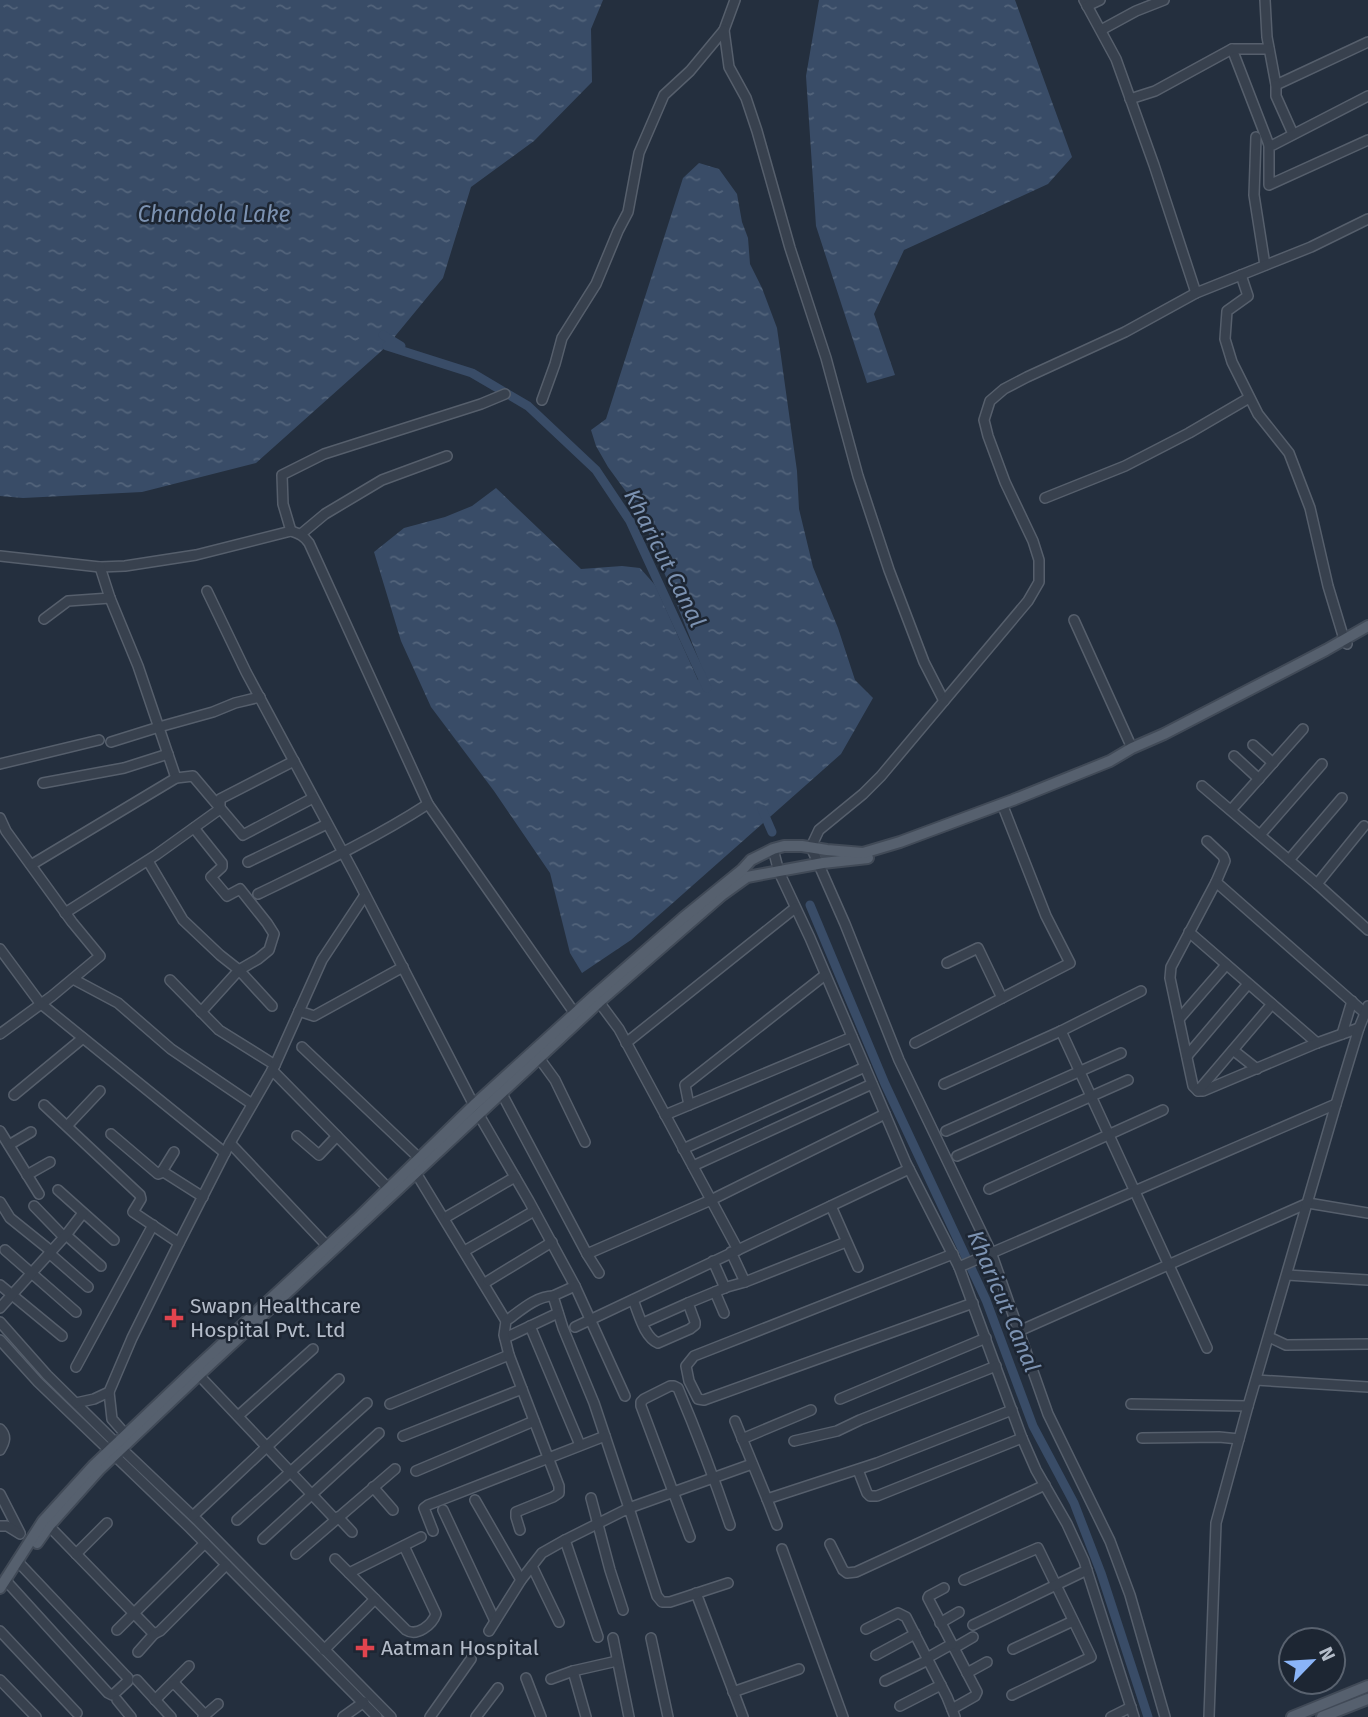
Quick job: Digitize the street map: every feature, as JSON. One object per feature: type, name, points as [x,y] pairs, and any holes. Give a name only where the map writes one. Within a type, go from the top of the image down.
[{"type":"main road","points":[[4,1585],[21,1565],[43,1521],[94,1465],[115,1450],[330,1248],[416,1174],[476,1110],[502,1094],[577,1016],[599,1002],[722,895],[747,877],[864,859],[1004,810],[1113,767],[1328,656],[1368,626]]},
{"type":"main road","points":[[330,1248],[419,1158],[476,1110],[683,918],[751,860],[784,846],[863,853],[900,842],[1110,761],[1326,650],[1368,633]]},
{"type":"main road","points":[[0,1597],[4,1585],[34,1541],[99,1470],[126,1435],[197,1373]]},
{"type":"main road","points":[[1292,1717],[1368,1686]]},
{"type":"main road","points":[[1322,1717],[1368,1699]]},
{"type":"street","points":[[542,400],[562,338],[596,284],[628,212],[639,153],[664,95],[690,71],[724,30],[734,0]]},
{"type":"street","points":[[1100,0],[1085,3],[1116,59],[1196,293]]},
{"type":"street","points":[[1101,30],[1136,11],[1164,0]]},
{"type":"street","points":[[1267,1],[1267,37],[1276,96],[1293,134]]},
{"type":"street","points":[[724,30],[729,67],[746,98],[757,131],[790,248],[826,358],[858,476],[889,570],[924,662],[944,701]]},
{"type":"street","points":[[1276,85],[1368,42]]},
{"type":"street","points":[[1130,100],[1155,91],[1232,50],[1269,49]]},
{"type":"street","points":[[1232,50],[1269,145],[1269,185],[1368,139]]},
{"type":"street","points":[[1269,145],[1368,96]]},
{"type":"street","points":[[1256,136],[1254,195],[1265,265]]},
{"type":"street","points":[[1165,1717],[1130,1595],[1110,1541],[1048,1414],[991,1252],[899,1060],[811,847],[819,830],[881,776],[1028,601],[1039,582],[1039,560],[1033,541],[1005,482],[988,436],[985,420],[990,401],[1004,389],[1125,332],[1196,293],[1311,247],[1368,219]]},
{"type":"street","points":[[1241,275],[1248,296],[1227,311],[1225,339],[1249,398],[1258,414],[1289,453],[1310,508],[1328,586],[1346,641]]},
{"type":"street","points":[[505,394],[324,454],[282,475],[283,504],[296,533],[309,543],[428,804],[577,1016]]},
{"type":"street","points":[[1045,498],[1125,466],[1249,398]]},
{"type":"street","points":[[0,556],[100,567],[125,566],[196,555],[296,533],[382,480],[447,456]]},
{"type":"street","points":[[100,567],[138,666],[176,778]]},
{"type":"street","points":[[207,591],[476,1110],[575,1286],[625,1396]]},
{"type":"street","points":[[44,619],[68,601],[110,598]]},
{"type":"street","points":[[1074,620],[1132,748]]},
{"type":"street","points":[[111,742],[260,697]]},
{"type":"street","points":[[1231,810],[1303,729]]},
{"type":"street","points":[[0,764],[99,740]]},
{"type":"street","points":[[1253,745],[1273,763]]},
{"type":"street","points":[[43,783],[124,768],[168,754]]},
{"type":"street","points":[[1234,756],[1259,779]]},
{"type":"street","points":[[220,809],[220,799],[293,761]]},
{"type":"street","points":[[1260,835],[1322,764]]},
{"type":"street","points":[[30,865],[176,778],[193,776],[243,835],[313,798]]},
{"type":"street","points":[[1202,786],[1368,930]]},
{"type":"street","points":[[1289,860],[1342,798]]},
{"type":"street","points":[[258,894],[343,853],[428,804]]},
{"type":"street","points":[[65,913],[148,860],[220,809]]},
{"type":"street","points":[[915,1043],[1070,963],[1046,916],[1004,810]]},
{"type":"street","points":[[0,818],[30,865],[100,956],[0,1034]]},
{"type":"street","points":[[248,862],[327,824]]},
{"type":"street","points":[[1317,884],[1364,826]]},
{"type":"street","points":[[194,828],[222,863],[222,867],[211,877],[227,896],[240,890],[274,934],[269,950],[239,970],[201,1012]]},
{"type":"street","points":[[1198,1091],[1194,1086],[1170,978],[1171,967],[1225,860],[1207,841]]},
{"type":"street","points":[[773,849],[779,872],[909,1169],[959,1267],[1022,1438],[1036,1470],[1067,1524],[1087,1570],[1133,1712],[1111,1717]]},
{"type":"street","points":[[148,860],[183,920],[239,970],[272,1006]]},
{"type":"street","points":[[1209,1717],[1216,1523],[1336,1104],[1366,1009],[1352,1001],[1216,882]]},
{"type":"street","points":[[126,1435],[111,1419],[109,1392],[132,1338],[202,1197],[273,1067],[323,960],[365,895]]},
{"type":"street","points":[[626,1043],[795,908]]},
{"type":"street","points":[[1189,932],[1317,1043]]},
{"type":"street","points":[[947,963],[978,948],[1002,998]]},
{"type":"street","points":[[0,949],[40,1003],[228,1148],[330,1248]]},
{"type":"street","points":[[1179,1018],[1226,965]]},
{"type":"street","points":[[299,1011],[314,1016],[402,967]]},
{"type":"street","points":[[689,1105],[685,1085],[825,975]]},
{"type":"street","points":[[73,979],[118,1003],[170,1049],[252,1104]]},
{"type":"street","points":[[170,980],[219,1030],[273,1067],[388,1188]]},
{"type":"street","points":[[1187,1056],[1248,984]]},
{"type":"street","points":[[944,1084],[1061,1031],[1140,991]]},
{"type":"street","points":[[1342,1034],[1352,1001]]},
{"type":"street","points":[[599,1002],[619,1029],[711,1200],[745,1282]]},
{"type":"street","points":[[1198,1091],[1272,1004]]},
{"type":"street","points":[[1198,1091],[1359,1028]]},
{"type":"street","points":[[1061,1031],[1207,1348]]},
{"type":"street","points":[[665,1115],[852,1037]]},
{"type":"street","points":[[14,1095],[83,1038]]},
{"type":"street","points":[[302,1047],[419,1158]]},
{"type":"street","points":[[1233,1050],[1256,1069]]},
{"type":"street","points":[[946,1131],[1121,1053]]},
{"type":"street","points":[[539,1058],[555,1080],[586,1143]]},
{"type":"street","points":[[683,1149],[865,1067]]},
{"type":"street","points":[[957,1156],[1128,1080]]},
{"type":"street","points":[[693,1166],[872,1084]]},
{"type":"street","points":[[67,1126],[100,1091]]},
{"type":"street","points":[[502,1094],[599,1273]]},
{"type":"street","points":[[959,1267],[1336,1104]]},
{"type":"street","points":[[44,1105],[140,1195],[141,1199],[133,1212],[179,1243]]},
{"type":"street","points":[[989,1189],[1163,1110]]},
{"type":"street","points":[[587,1254],[711,1200],[885,1114]]},
{"type":"street","points":[[0,1131],[39,1194]]},
{"type":"street","points":[[9,1145],[31,1132]]},
{"type":"street","points":[[111,1134],[158,1174],[174,1152]]},
{"type":"street","points":[[298,1136],[319,1155],[337,1136]]},
{"type":"street","points":[[27,1175],[50,1162]]},
{"type":"street","points":[[575,1327],[909,1169]]},
{"type":"street","points":[[162,1171],[202,1197]]},
{"type":"street","points":[[416,1174],[506,1321],[505,1338],[509,1355],[559,1486],[559,1493],[516,1512],[520,1530]]},
{"type":"street","points":[[448,1216],[515,1177]]},
{"type":"street","points":[[58,1190],[114,1240]]},
{"type":"street","points":[[0,1202],[10,1219],[88,1287]]},
{"type":"street","points":[[1019,1331],[1308,1203],[1368,1213]]},
{"type":"street","points":[[34,1206],[102,1266]]},
{"type":"street","points":[[831,1206],[858,1267]]},
{"type":"street","points":[[468,1249],[534,1211]]},
{"type":"street","points":[[0,1308],[83,1213]]},
{"type":"street","points":[[76,1367],[153,1225]]},
{"type":"street","points":[[488,1281],[552,1242]]},
{"type":"street","points":[[643,1323],[725,1288],[846,1242]]},
{"type":"street","points":[[5,1251],[76,1312]]},
{"type":"street","points":[[953,1254],[694,1356],[686,1366],[689,1381],[698,1399],[704,1401],[972,1303]]},
{"type":"street","points":[[713,1261],[725,1288]]},
{"type":"street","points":[[1287,1275],[1368,1280]]},
{"type":"street","points":[[0,1285],[62,1336]]},
{"type":"street","points":[[506,1321],[538,1299],[553,1296],[575,1286]]},
{"type":"street","points":[[715,1292],[724,1313]]},
{"type":"street","points":[[553,1296],[563,1328],[594,1403],[657,1596],[662,1602],[670,1602],[728,1583]]},
{"type":"street","points":[[633,1300],[649,1336],[658,1343],[695,1325],[688,1303]]},
{"type":"street","points":[[505,1338],[558,1313]]},
{"type":"street","points":[[0,1322],[76,1403],[115,1450],[377,1717]]},
{"type":"street","points":[[530,1326],[580,1445]]},
{"type":"street","points":[[1269,1337],[1286,1345],[1368,1344]]},
{"type":"street","points":[[839,1399],[986,1338]]},
{"type":"street","points":[[0,1340],[38,1382],[193,1517],[391,1717]]},
{"type":"street","points":[[237,1416],[313,1349]]},
{"type":"street","points":[[390,1404],[509,1355]]},
{"type":"street","points":[[794,1441],[836,1431],[996,1366]]},
{"type":"street","points":[[197,1373],[312,1495],[352,1532]]},
{"type":"street","points":[[193,1517],[339,1379]]},
{"type":"street","points":[[1256,1380],[1368,1387]]},
{"type":"street","points":[[690,1537],[641,1402],[670,1386],[678,1388],[730,1525]]},
{"type":"street","points":[[403,1436],[522,1389]]},
{"type":"street","points":[[76,1403],[109,1392]]},
{"type":"street","points":[[237,1520],[367,1403]]},
{"type":"street","points":[[1130,1404],[1248,1406]]},
{"type":"street","points":[[742,1438],[811,1410]]},
{"type":"street","points":[[767,1499],[858,1470],[1012,1410]]},
{"type":"street","points":[[416,1471],[534,1421]]},
{"type":"street","points":[[735,1421],[777,1525]]},
{"type":"street","points":[[0,1429],[5,1435],[0,1450]]},
{"type":"street","points":[[263,1539],[379,1433]]},
{"type":"street","points":[[433,1531],[424,1508],[428,1504],[605,1436]]},
{"type":"street","points":[[858,1470],[867,1493],[877,1496],[1022,1438]]},
{"type":"street","points":[[1142,1438],[1239,1439]]},
{"type":"street","points":[[489,1631],[521,1580],[542,1553],[629,1508],[752,1464]]},
{"type":"street","points":[[296,1554],[395,1469]]},
{"type":"street","points":[[830,1544],[843,1570],[847,1573],[856,1572],[1045,1485]]},
{"type":"street","points":[[373,1488],[393,1510]]},
{"type":"street","points":[[0,1494],[20,1533]]},
{"type":"street","points":[[591,1499],[623,1610]]},
{"type":"street","points":[[475,1500],[521,1580]]},
{"type":"street","points":[[443,1510],[495,1621]]},
{"type":"street","points":[[76,1554],[107,1523]]},
{"type":"street","points":[[0,1526],[7,1526],[34,1541]]},
{"type":"street","points":[[49,1526],[154,1634]]},
{"type":"street","points":[[349,1573],[421,1536]]},
{"type":"street","points":[[565,1539],[598,1637]]},
{"type":"street","points":[[117,1630],[205,1543]]},
{"type":"street","points":[[335,1559],[406,1630],[416,1633],[435,1619],[436,1614],[404,1546]]},
{"type":"street","points":[[964,1580],[1038,1548],[1091,1657],[1012,1695]]},
{"type":"street","points":[[782,1549],[843,1717]]},
{"type":"street","points":[[4,1585],[108,1693],[112,1695],[124,1686],[128,1678],[21,1565]]},
{"type":"street","points":[[138,1652],[226,1565]]},
{"type":"street","points":[[533,1566],[559,1622]]},
{"type":"street","points":[[973,1625],[1087,1570]]},
{"type":"street","points":[[866,1629],[898,1613],[906,1617],[954,1713],[977,1692],[928,1598],[944,1588]]},
{"type":"street","points":[[696,1593],[743,1717]]},
{"type":"street","points":[[324,1650],[375,1599]]},
{"type":"street","points":[[940,1623],[959,1612]]},
{"type":"street","points":[[1013,1649],[1073,1620]]},
{"type":"street","points":[[0,1631],[77,1713]]},
{"type":"street","points":[[876,1655],[915,1634]]},
{"type":"street","points":[[886,1681],[972,1637]]},
{"type":"street","points":[[613,1638],[629,1717]]},
{"type":"street","points":[[651,1638],[668,1717]]},
{"type":"street","points":[[430,1717],[471,1660]]},
{"type":"street","points":[[551,1679],[617,1661]]},
{"type":"street","points":[[967,1673],[987,1662]]},
{"type":"street","points":[[155,1700],[189,1666]]},
{"type":"street","points":[[733,1692],[799,1669]]},
{"type":"street","points":[[573,1671],[586,1717]]},
{"type":"street","points":[[526,1678],[541,1717]]},
{"type":"street","points":[[0,1680],[36,1717]]},
{"type":"street","points":[[136,1680],[169,1716]]},
{"type":"street","points":[[172,1683],[178,1686],[204,1716],[218,1704]]},
{"type":"street","points":[[900,1706],[941,1685]]},
{"type":"street","points":[[476,1717],[498,1688]]},
{"type":"street","points":[[343,1717],[370,1696]]},
{"type":"street","points":[[117,1700],[131,1717]]},
{"type":"water","name":"Chandola Lake","points":[[0,0],[603,0],[591,29],[592,82],[534,141],[471,187],[443,278],[387,346],[256,463],[142,492],[23,498],[0,496]]},
{"type":"water","points":[[819,0],[1015,0],[1072,157],[1048,184],[904,250],[874,314],[895,375],[867,383],[816,226],[806,76]]},
{"type":"water","points":[[699,163],[719,169],[737,194],[748,238],[750,264],[777,328],[797,471],[799,509],[813,567],[838,628],[855,680],[873,698],[841,754],[631,940],[582,973],[570,953],[550,873],[494,791],[431,707],[401,641],[374,552],[404,528],[445,517],[472,506],[496,488],[581,569],[622,566],[640,568],[655,585],[698,680],[706,678],[643,519],[608,467],[596,446],[591,430],[606,419],[683,178]]},
{"type":"waterway","name":"Kharicut Canal","points":[[383,335],[401,346],[387,346],[472,373],[528,406],[596,470],[630,521],[707,688]]},
{"type":"waterway","name":"Kharicut Canal","points":[[762,809],[772,832]]},
{"type":"waterway","name":"Kharicut Canal","points":[[810,905],[885,1084],[986,1300],[1033,1426],[1074,1503],[1101,1573],[1148,1717]]},
{"type":"place","name":"Swapn Healthcare Hospital Pvt. Ltd","points":[[174,1318]]},
{"type":"place","name":"Aatman Hospital","points":[[365,1648]]}]
